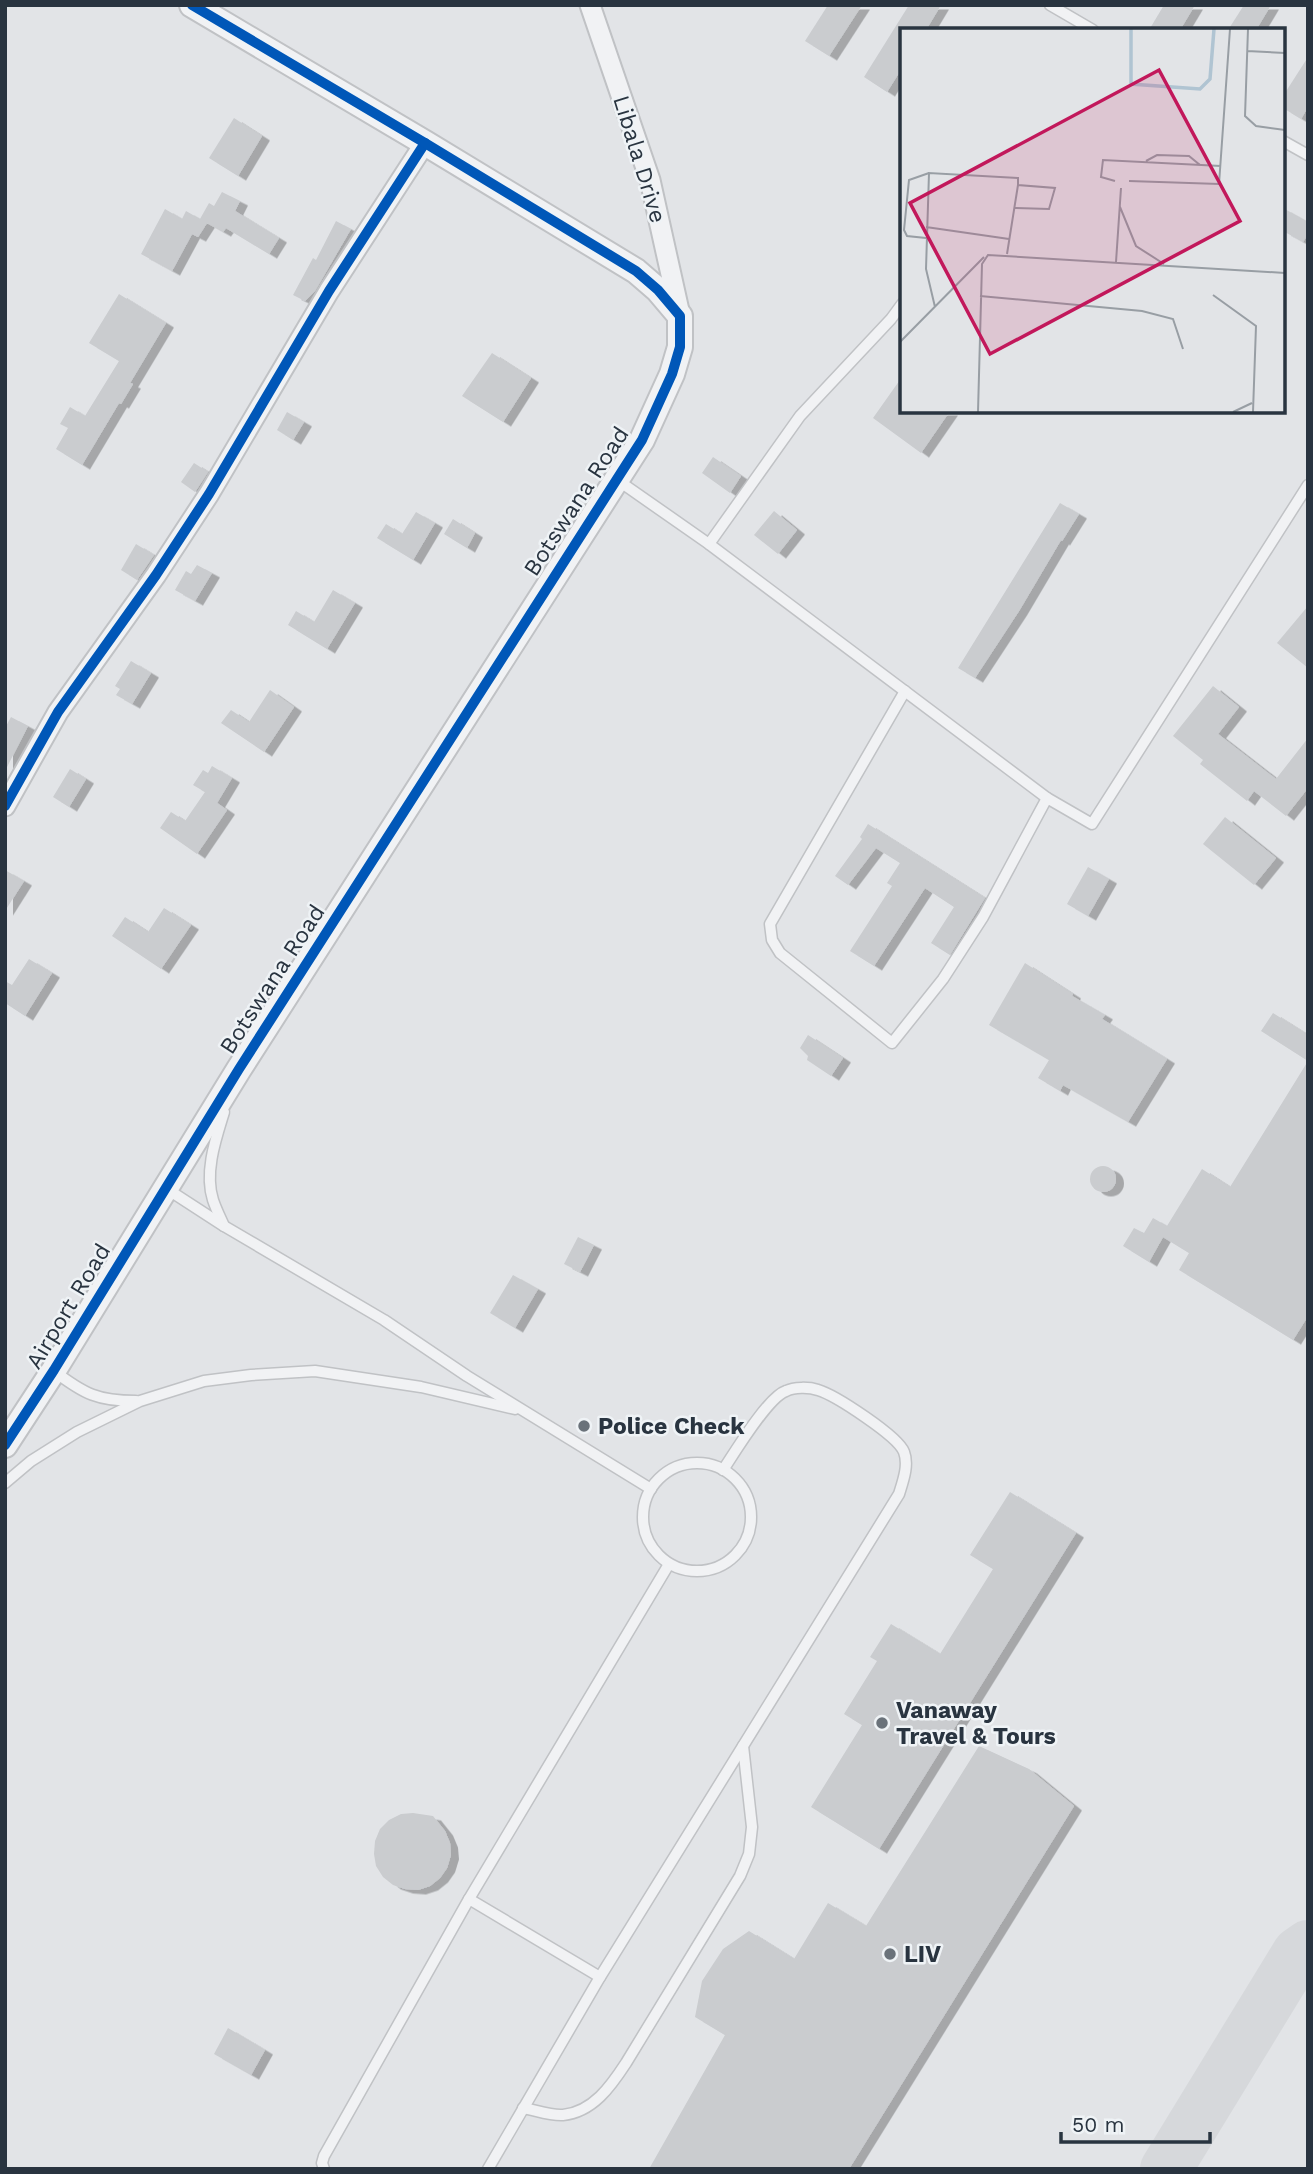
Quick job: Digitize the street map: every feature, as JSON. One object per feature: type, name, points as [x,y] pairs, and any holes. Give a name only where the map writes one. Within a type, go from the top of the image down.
[{"type":"street","points":[[192,5],[636,271],[658,290],[680,316]]},
{"type":"street","name":"Libala Drive","points":[[590,5],[650,180],[680,316]]},
{"type":"street","points":[[5,806],[58,712],[156,575],[209,494],[329,291],[425,143]]},
{"type":"street","name":"Botswana Road","points":[[164,1188],[642,440],[672,374],[680,347],[680,316]]},
{"type":"street","name":"Airport Road","points":[[5,1445],[54,1370],[164,1188]]},
{"type":"lane","points":[[1050,5],[1089,28]]},
{"type":"lane","points":[[1285,142],[1308,155]]},
{"type":"lane","points":[[709,544],[800,416],[900,307]]},
{"type":"lane","points":[[616,478],[709,544],[1046,797],[1092,824],[1308,485]]},
{"type":"lane","points":[[905,691],[770,924],[772,940],[780,953],[892,1043],[943,979],[970,938],[1046,797]]},
{"type":"lane","points":[[224,1226],[212,1198],[213,1153],[239,1069]]},
{"type":"lane","points":[[164,1188],[384,1320],[467,1376],[651,1489]]},
{"type":"lane","points":[[54,1370],[78,1389],[94,1396],[114,1401],[140,1401]]},
{"type":"lane","points":[[5,1483],[31,1461],[140,1401],[204,1381],[315,1371],[421,1387],[525,1411]]},
{"type":"lane","points":[[488,2169],[600,1977],[899,1494],[906,1465],[905,1452],[897,1441],[873,1422],[817,1390],[799,1388],[785,1391],[773,1399],[723,1470]]},
{"type":"lane","points":[[696,1463],[723,1470],[737,1482],[747,1498],[751,1516],[748,1535],[738,1552],[724,1564],[706,1571],[687,1571],[669,1564],[656,1553],[647,1539],[643,1522],[644,1505],[651,1489],[670,1470],[683,1465],[696,1463]]},
{"type":"lane","points":[[324,2169],[324,2156],[469,1899],[669,1564]]},
{"type":"lane","points":[[523,2108],[562,2115],[582,2109],[600,2097],[626,2063],[740,1876],[749,1854],[752,1827],[743,1745]]},
{"type":"lane","points":[[469,1899],[600,1977]]},
{"type":"building","points":[[828,5],[862,5],[829,56],[805,41]]},
{"type":"building","points":[[909,5],[941,5],[927,28],[900,28],[900,71],[887,92],[864,77]]},
{"type":"building","points":[[1164,5],[1195,5],[1181,28],[1150,28]]},
{"type":"building","points":[[1244,5],[1271,5],[1257,28],[1229,28]]},
{"type":"building","points":[[1308,57],[1308,107],[1301,119],[1285,109],[1285,93]]},
{"type":"building","points":[[234,118],[262,136],[238,176],[209,158]]},
{"type":"building","points":[[222,192],[240,201],[235,211],[279,238],[269,254],[226,228],[223,232],[207,223],[198,237],[192,234],[172,271],[141,254],[165,209],[182,219],[186,211],[200,219],[209,203],[214,206]]},
{"type":"building","points":[[1285,209],[1308,222],[1308,234],[1303,242],[1285,232]]},
{"type":"building","points":[[336,221],[351,229],[315,291],[305,301],[293,295],[313,258],[316,260]]},
{"type":"building","points":[[119,294],[166,323],[130,383],[133,384],[82,465],[56,449],[68,428],[60,424],[70,407],[85,416],[119,361],[89,343]]},
{"type":"building","points":[[492,353],[531,378],[503,422],[462,396]]},
{"type":"building","points":[[900,380],[900,413],[949,413],[921,453],[873,418]]},
{"type":"building","points":[[287,412],[304,422],[293,440],[277,430]]},
{"type":"building","points":[[713,457],[741,476],[730,493],[702,473]]},
{"type":"building","points":[[194,463],[208,472],[195,492],[181,482]]},
{"type":"building","points":[[1060,503],[1079,514],[975,678],[958,668]]},
{"type":"building","points":[[774,511],[797,530],[778,554],[754,535]]},
{"type":"building","points":[[416,512],[435,523],[413,560],[377,538],[386,524],[402,534]]},
{"type":"building","points":[[453,519],[475,533],[467,548],[444,534]]},
{"type":"building","points":[[136,544],[154,555],[137,580],[121,570]]},
{"type":"building","points":[[197,565],[212,573],[195,601],[175,590],[186,571],[191,574]]},
{"type":"building","points":[[333,590],[355,603],[327,649],[288,625],[296,611],[314,622]]},
{"type":"building","points":[[1308,606],[1308,668],[1277,643]]},
{"type":"building","points":[[131,661],[151,673],[132,704],[116,695],[120,689],[115,686]]},
{"type":"building","points":[[1213,686],[1239,707],[1218,734],[1276,779],[1308,738],[1308,788],[1286,816],[1254,791],[1247,801],[1200,764],[1203,760],[1173,736]]},
{"type":"building","points":[[270,690],[294,707],[264,752],[221,723],[231,710],[249,722]]},
{"type":"building","points":[[11,717],[28,726],[5,771],[5,728]]},
{"type":"building","points":[[212,766],[232,778],[217,803],[227,810],[197,854],[160,828],[171,812],[185,821],[205,792],[193,785],[203,770],[208,773]]},
{"type":"building","points":[[70,769],[86,779],[69,807],[53,797]]},
{"type":"building","points":[[1225,817],[1276,858],[1254,885],[1203,844]]},
{"type":"building","points":[[868,824],[985,898],[950,955],[931,943],[954,907],[925,888],[874,966],[850,951],[892,886],[887,883],[900,863],[876,848],[848,885],[835,876],[862,839],[860,837]]},
{"type":"building","points":[[1088,867],[1109,879],[1088,916],[1067,904]]},
{"type":"building","points":[[5,870],[24,881],[5,911]]},
{"type":"building","points":[[164,908],[191,925],[161,969],[112,936],[125,917],[148,932]]},
{"type":"building","points":[[29,959],[52,973],[25,1016],[5,1003],[5,981],[12,985]]},
{"type":"building","points":[[1025,963],[1105,1015],[1102,1019],[1167,1059],[1128,1122],[1063,1085],[1060,1091],[1038,1078],[1049,1060],[989,1025]]},
{"type":"building","points":[[1273,1013],[1308,1035],[1308,1061],[1261,1031]]},
{"type":"building","points":[[808,1035],[843,1058],[831,1076],[807,1060],[808,1056],[800,1048]]},
{"type":"building","points":[[1308,1061],[1308,1316],[1293,1340],[1179,1270],[1189,1253],[1163,1237],[1149,1262],[1123,1246],[1134,1228],[1144,1233],[1153,1218],[1167,1226],[1202,1169],[1230,1187]]},
{"type":"building","points":[[1103,1166],[1112,1170],[1116,1179],[1112,1188],[1103,1192],[1094,1188],[1090,1179],[1094,1170]]},
{"type":"building","points":[[578,1237],[594,1245],[580,1272],[564,1264]]},
{"type":"building","points":[[513,1275],[538,1289],[515,1328],[490,1313]]},
{"type":"building","points":[[1010,1492],[1076,1533],[879,1849],[811,1807],[862,1725],[844,1714],[877,1661],[870,1657],[891,1624],[940,1654],[993,1569],[970,1555]]},
{"type":"building","name":"LIV","points":[[979,1746],[1029,1769],[1074,1806],[849,2169],[649,2169],[725,2035],[695,2017],[702,1981],[723,1949],[749,1931],[794,1959],[828,1903],[866,1926]]},
{"type":"building","points":[[401,1814],[433,1816],[445,1831],[451,1855],[440,1878],[430,1886],[418,1890],[393,1885],[383,1877],[376,1866],[374,1854],[380,1829]]},
{"type":"building","points":[[228,2028],[265,2050],[251,2075],[214,2054]]},
{"type":"taxiway","points":[[1166,2169],[1298,1953],[1308,1946]]},
{"type":"cycle path","points":[[5,1445],[239,1069],[642,440],[672,374],[680,347],[680,316],[658,290],[636,271],[192,5]]},
{"type":"cycle path","points":[[5,806],[58,712],[156,575],[209,494],[329,291],[425,143]]},
{"type":"place","name":"Police Check","points":[[584,1426]]},
{"type":"place","name":"Vanaway Travel & Tours","points":[[882,1723]]},
{"type":"place","name":"LIV","points":[[890,1954]]}]
